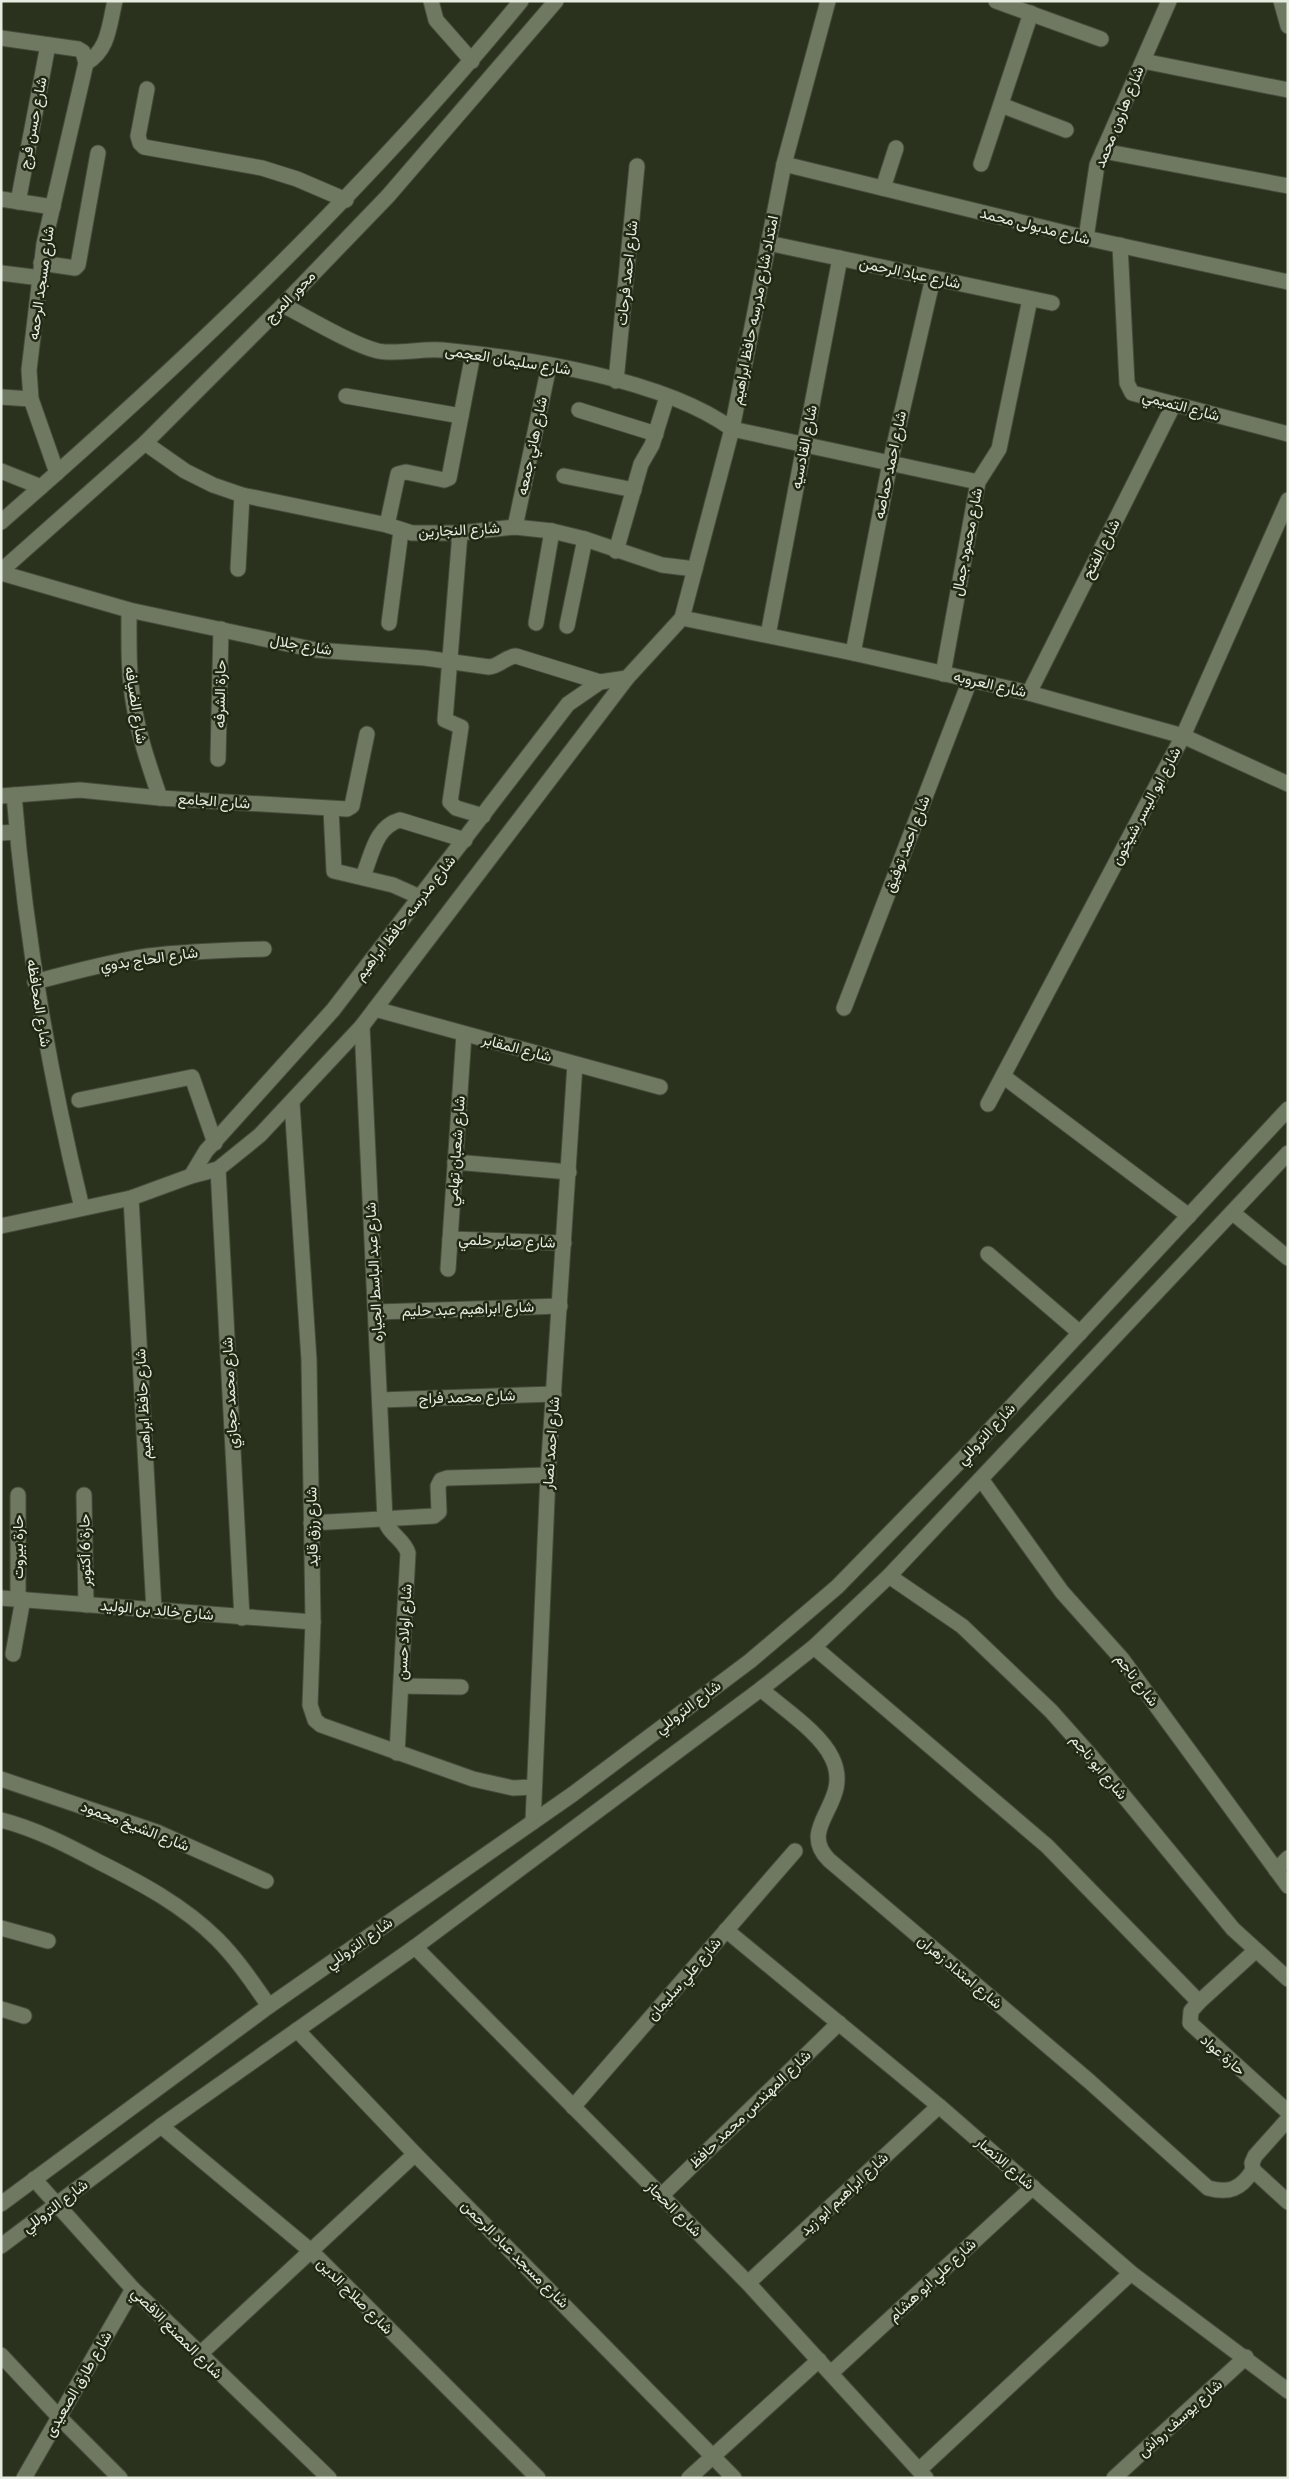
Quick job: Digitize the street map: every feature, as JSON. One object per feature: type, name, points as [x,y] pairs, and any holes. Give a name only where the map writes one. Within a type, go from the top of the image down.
[{"type":"street","points":[[1,38],[78,49],[83,52],[86,63],[96,57],[104,47],[114,1]]},
{"type":"street","points":[[431,1],[436,20],[472,61]]},
{"type":"street","name":"محور المرج","points":[[2,521],[57,473],[244,300],[346,200],[472,61],[521,1]]},
{"type":"street","name":"محور المرج","points":[[1,572],[145,443],[283,305],[388,196],[556,1]]},
{"type":"street","name":"امتداد شارع مدرسه حافظ ابراهيم","points":[[682,618],[732,429],[784,164],[828,1]]},
{"type":"street","points":[[996,1],[1031,12],[1101,39]]},
{"type":"street","name":"شارع هارون محمد","points":[[1086,238],[1097,165],[1169,1]]},
{"type":"street","points":[[1281,1],[1288,26]]},
{"type":"street","points":[[981,164],[1031,12]]},
{"type":"street","name":"شارع حسن فرج","points":[[18,202],[48,44]]},
{"type":"street","points":[[1143,61],[1288,90]]},
{"type":"street","name":"شارع مسجد الرحمه","points":[[57,473],[30,399],[30,370],[41,270],[53,207],[86,63]]},
{"type":"street","points":[[449,86],[467,104]]},
{"type":"street","points":[[147,89],[138,136],[140,143],[144,147],[262,168],[297,179],[346,200]]},
{"type":"street","points":[[1001,105],[1066,130]]},
{"type":"street","points":[[883,188],[896,148]]},
{"type":"street","points":[[1103,151],[1288,186]]},
{"type":"street","points":[[1,273],[75,268],[78,265],[98,153]]},
{"type":"street","name":"شارع مدبولى محمد","points":[[784,164],[1120,246],[1288,282]]},
{"type":"street","name":"شارع احمد فرحات","points":[[616,381],[637,166]]},
{"type":"street","points":[[1,199],[53,207]]},
{"type":"street","name":"شارع عباد الرحمن","points":[[768,242],[1052,303]]},
{"type":"street","name":"شارع التميمي","points":[[1120,246],[1128,388],[1132,393],[1288,434]]},
{"type":"street","name":"شارع القادسيه","points":[[768,635],[840,258]]},
{"type":"street","name":"شارع احمد حماصه","points":[[853,653],[890,464],[933,278]]},
{"type":"street","name":"شارع محمود جمال","points":[[943,674],[978,482],[998,449],[1030,299]]},
{"type":"street","name":"شارع سليمان العجمى","points":[[283,305],[370,349],[391,352],[428,349],[550,366],[616,381],[667,397],[708,414],[732,429],[978,482]]},
{"type":"street","points":[[389,623],[398,474],[406,472],[444,480],[449,478],[473,354]]},
{"type":"street","name":"شارع هاني جمعه","points":[[515,527],[550,366]]},
{"type":"street","points":[[346,396],[461,416]]},
{"type":"street","points":[[1,397],[30,399]]},
{"type":"street","points":[[616,551],[641,464],[656,434],[667,397]]},
{"type":"street","name":"شارع الفتح","points":[[1029,693],[1174,404]]},
{"type":"street","points":[[579,410],[656,434]]},
{"type":"street","name":"شارع النجارين","points":[[145,443],[185,471],[213,485],[242,495],[394,528],[412,534],[515,527],[552,531],[585,539],[662,565],[695,569]]},
{"type":"street","points":[[1,471],[41,487]]},
{"type":"street","points":[[564,476],[634,490]]},
{"type":"street","points":[[238,569],[242,495]]},
{"type":"street","name":"شارع ابو اليسر شيخون","points":[[988,1104],[1183,736],[1288,500]]},
{"type":"street","points":[[536,623],[552,531]]},
{"type":"street","points":[[460,532],[445,720],[461,727],[450,802],[456,808],[483,816]]},
{"type":"street","points":[[567,626],[585,539]]},
{"type":"street","name":"شارع جلال","points":[[1,572],[129,610],[316,650],[449,661],[489,667],[499,665],[509,657],[516,656],[600,682]]},
{"type":"street","name":"شارع الضيافه","points":[[129,610],[128,658],[134,706],[144,753],[160,798]]},
{"type":"street","name":"شارع العروبه","points":[[682,618],[853,653],[1029,693],[1183,736],[1288,784]]},
{"type":"street","name":"شارع مدرسه حافظ ابراهيم","points":[[1,1226],[131,1198],[191,1176],[218,1169],[260,1135],[292,1103],[362,1026],[626,678],[682,618]]},
{"type":"street","name":"حارة الشرفه","points":[[218,758],[222,630]]},
{"type":"street","name":"شارع مدرسه حافظ ابراهيم","points":[[191,1176],[198,1163],[215,1143],[333,1010],[422,898],[568,704],[600,682],[626,678]]},
{"type":"street","name":"شارع احمد توفيق","points":[[844,1008],[970,680]]},
{"type":"street","name":"شارع الجامع","points":[[8,795],[80,790],[160,798],[331,810],[347,809],[352,806],[366,734]]},
{"type":"street","name":"شارع المحافظه","points":[[8,795],[17,832],[35,982],[50,1067],[82,1208]]},
{"type":"street","points":[[331,810],[333,869],[338,874],[364,876],[393,885],[422,898]]},
{"type":"street","points":[[364,876],[381,831],[389,823],[400,820],[465,840]]},
{"type":"street","points":[[1,833],[17,832]]},
{"type":"street","name":"شارع الحاج بدوي","points":[[35,982],[91,967],[148,956],[206,950],[264,949]]},
{"type":"street","name":"شارع المقابر","points":[[375,1009],[660,1087]]},
{"type":"street","name":"شارع عبد الباسط الجياره","points":[[362,1026],[385,1519]]},
{"type":"street","name":"شارع شعبان تهامي","points":[[448,1269],[464,1034]]},
{"type":"street","name":"شارع احمد نصار","points":[[533,1822],[548,1475],[576,1064]]},
{"type":"street","points":[[1003,1076],[1188,1216]]},
{"type":"street","points":[[79,1100],[192,1077],[215,1143]]},
{"type":"street","name":"شارع رزق قايد","points":[[292,1103],[309,1360],[313,1622],[310,1705],[315,1720],[321,1725],[493,1785],[534,1788]]},
{"type":"street","name":"شارع التروللي","points":[[1,2204],[269,2006],[533,1822],[750,1661],[837,1588],[971,1450],[1288,1109]]},
{"type":"street","name":"شارع التروللي","points":[[1,2246],[161,2126],[415,1947],[761,1689],[814,1646],[889,1576],[1234,1213],[1288,1153]]},
{"type":"street","points":[[456,1162],[569,1172]]},
{"type":"street","name":"شارع محمد حجازي","points":[[218,1169],[242,1618]]},
{"type":"street","name":"شارع حافظ ابراهيم","points":[[131,1198],[154,1610]]},
{"type":"street","points":[[1234,1213],[1288,1258]]},
{"type":"street","name":"شارع صابر حلمي","points":[[450,1239],[564,1243]]},
{"type":"street","points":[[988,1254],[1080,1333]]},
{"type":"street","name":"شارع ابراهيم عبد حليم","points":[[376,1312],[560,1306]]},
{"type":"street","name":"شارع محمد فراج","points":[[380,1400],[554,1394]]},
{"type":"street","points":[[311,1523],[437,1515],[440,1480],[447,1478],[548,1475]]},
{"type":"street","name":"شارع ناجم","points":[[981,1479],[1062,1592],[1122,1659],[1288,1886]]},
{"type":"street","name":"حارة بيروت","points":[[13,1654],[20,1599],[18,1495]]},
{"type":"street","name":"حارة 6 أكتوبر","points":[[84,1495],[86,1604]]},
{"type":"street","name":"شارع اولاد حسن","points":[[385,1519],[390,1531],[401,1540],[408,1553],[397,1752]]},
{"type":"street","name":"شارع ابو ناجم","points":[[889,1576],[962,1626],[1051,1711],[1091,1756],[1233,1928],[1255,1951],[1288,1979]]},
{"type":"street","name":"شارع خالد بن الوليد","points":[[1,1598],[313,1622]]},
{"type":"street","points":[[814,1646],[1047,1846],[1199,2002]]},
{"type":"street","points":[[401,1686],[461,1687]]},
{"type":"street","name":"شارع امتداد زهران","points":[[761,1689],[820,1740],[833,1759],[838,1781],[836,1795],[819,1828],[818,1840],[820,1848],[829,1860],[1088,2081],[1208,2188],[1221,2192],[1234,2189],[1246,2182],[1253,2170]]},
{"type":"street","name":"شارع الشيخ محمود","points":[[1,1779],[157,1832],[266,1881]]},
{"type":"street","points":[[1,1820],[28,1827],[64,1843],[130,1877],[178,1907],[217,1939],[240,1965],[269,2006]]},
{"type":"street","name":"شارع علي سليمان","points":[[573,2107],[794,1851]]},
{"type":"street","points":[[1276,1870],[1288,1858]]},
{"type":"street","points":[[1,1928],[48,1940]]},
{"type":"street","name":"شارع الانصار","points":[[726,1930],[939,2106],[1131,2274],[1246,2357],[1288,2391]]},
{"type":"street","name":"شارع الحجاز","points":[[415,1947],[748,2283],[922,2474]]},
{"type":"street","name":"حارة عواد","points":[[1255,1951],[1199,2002],[1191,2011],[1189,2017],[1193,2028],[1288,2112]]},
{"type":"street","points":[[1,2009],[24,2016]]},
{"type":"street","name":"شارع المهندس محمد حافظ","points":[[661,2196],[839,2023]]},
{"type":"street","name":"شارع مسجد عباد الرحمن","points":[[297,2030],[415,2154],[714,2455],[734,2478]]},
{"type":"street","name":"شارع ابراهيم ابو زيد","points":[[748,2283],[939,2106]]},
{"type":"street","points":[[1288,2119],[1255,2156],[1252,2163],[1253,2170],[1288,2202]]},
{"type":"street","name":"شارع صلاح الدين","points":[[161,2126],[311,2251],[538,2478]]},
{"type":"street","points":[[199,2355],[415,2154]]},
{"type":"street","name":"شارع المصنع الاقصي","points":[[34,2179],[133,2289],[199,2355],[329,2478]]},
{"type":"street","name":"شارع علي ابو هشام","points":[[831,2373],[1033,2187]]},
{"type":"street","points":[[922,2474],[1131,2274]]},
{"type":"street","name":"شارع طارق الصعيدى","points":[[24,2478],[133,2289]]},
{"type":"street","points":[[1,2355],[120,2478]]},
{"type":"street","name":"شارع يوسف رواش","points":[[1114,2478],[1246,2357]]},
{"type":"street","points":[[689,2478],[819,2360]]}]
